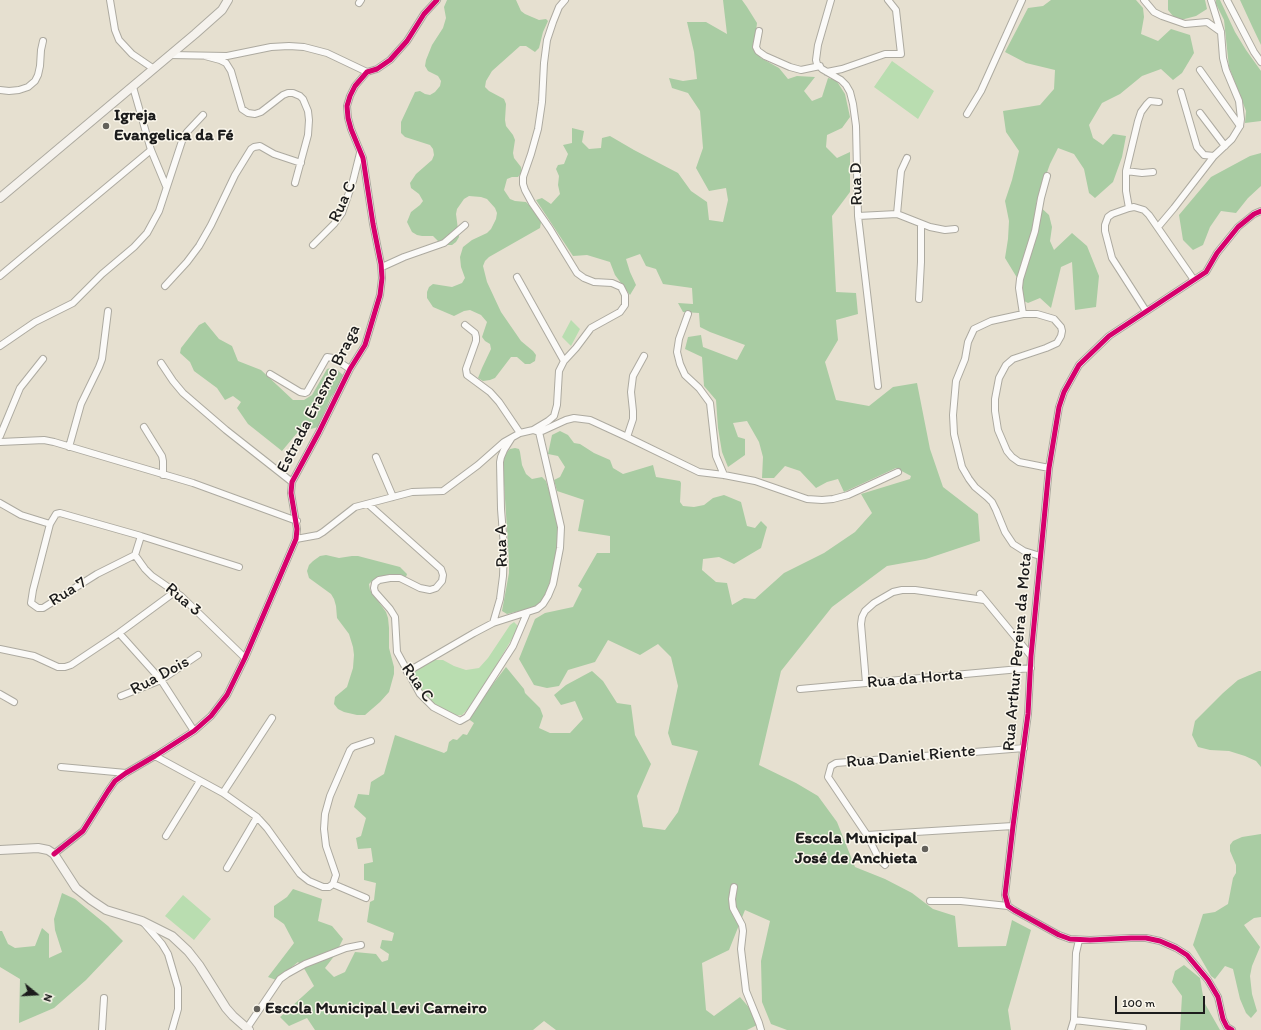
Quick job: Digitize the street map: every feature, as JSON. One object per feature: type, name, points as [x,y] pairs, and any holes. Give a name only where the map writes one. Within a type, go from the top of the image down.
[{"type":"street","points":[[110,0],[115,30],[119,40],[132,54],[154,69]]},
{"type":"street","points":[[0,198],[133,87],[222,10],[228,0]]},
{"type":"street","name":"Estrada Erasmo Braga","points":[[54,854],[83,831],[115,781],[126,772],[155,756],[194,730],[211,716],[227,695],[246,658],[296,539],[298,529],[291,493],[292,482],[350,369],[365,345],[380,295],[382,267],[372,219],[363,158],[351,129],[347,106],[355,86],[367,72],[377,69],[390,60],[407,41],[424,14],[437,0]]},
{"type":"street","points":[[536,431],[554,416],[557,405],[559,371],[564,361],[591,328],[620,312],[625,305],[625,295],[621,287],[612,283],[594,282],[584,278],[578,273],[550,228],[532,203],[523,184],[523,177],[538,129],[542,102],[543,69],[547,40],[553,22],[565,0]]},
{"type":"street","points":[[759,31],[756,47],[758,51],[765,56],[801,70],[820,66],[816,60],[816,54],[831,0]]},
{"type":"street","points":[[827,72],[842,69],[885,54],[901,54],[896,10],[888,0]]},
{"type":"street","points":[[967,114],[981,91],[1022,0]]},
{"type":"street","points":[[1144,0],[1154,12],[1162,16],[1185,24],[1207,22],[1221,32]]},
{"type":"street","points":[[1158,227],[1214,156],[1225,146],[1240,126],[1241,112],[1239,101],[1224,64],[1221,32],[1211,0]]},
{"type":"street","points":[[1227,0],[1254,52],[1261,62]]},
{"type":"street","points":[[0,90],[19,90],[28,87],[35,81],[40,66],[43,41]]},
{"type":"street","points":[[170,55],[227,56],[271,47],[304,47],[327,53],[367,72]]},
{"type":"street","points":[[205,56],[226,63],[231,71],[242,109],[248,113],[255,114],[261,112],[288,93],[300,96],[303,99],[308,111],[308,135],[295,183]]},
{"type":"street","name":"Rua D","points":[[820,66],[846,85],[850,92],[853,104],[856,126],[858,216],[878,386]]},
{"type":"street","points":[[1200,70],[1240,126]]},
{"type":"street","points":[[133,87],[151,150],[166,186]]},
{"type":"street","points":[[1181,92],[1197,147],[1204,155],[1214,156]]},
{"type":"street","points":[[1128,208],[1126,171],[1141,112],[1150,101],[1159,102]]},
{"type":"street","points":[[1200,113],[1225,146]]},
{"type":"street","points":[[0,346],[35,322],[72,303],[110,266],[134,247],[147,233],[162,204],[166,186],[182,140],[187,132],[203,115]]},
{"type":"street","points":[[165,286],[187,262],[199,246],[211,225],[235,174],[251,149],[260,146],[274,154],[301,163]]},
{"type":"street","points":[[0,276],[151,150]]},
{"type":"street","name":"Rua C","points":[[313,245],[334,224],[342,213],[353,181],[360,152]]},
{"type":"street","points":[[897,214],[901,170],[907,158]]},
{"type":"street","points":[[1126,171],[1142,173],[1153,172]]},
{"type":"street","points":[[1023,314],[1019,288],[1020,279],[1035,231],[1041,198],[1048,176]]},
{"type":"street","points":[[1146,311],[1112,258],[1105,231],[1105,221],[1112,214],[1134,207],[1144,210],[1149,214],[1194,280]]},
{"type":"street","name":"Rua Arthur Pereira da Mota","points":[[1008,906],[1005,895],[1028,714],[1031,656],[1048,468],[1059,407],[1064,392],[1073,375],[1083,361],[1109,336],[1206,272],[1217,254],[1238,227],[1254,214],[1261,211]]},
{"type":"street","points":[[858,216],[897,214],[921,224],[945,230],[955,229]]},
{"type":"street","points":[[919,299],[922,262],[921,224]]},
{"type":"street","points":[[382,267],[404,257],[444,244],[465,225]]},
{"type":"street","points":[[517,276],[564,361]]},
{"type":"street","points":[[69,447],[80,408],[102,359],[108,311]]},
{"type":"street","points":[[688,314],[679,339],[677,352],[685,375],[699,388],[710,402],[716,456],[724,475]]},
{"type":"street","points":[[1040,556],[1024,551],[1013,544],[1005,532],[992,502],[969,479],[962,467],[954,434],[952,415],[956,381],[964,360],[968,342],[974,329],[991,321],[1023,314],[1037,314],[1054,319],[1061,327],[1061,336],[1056,343],[1013,359],[1006,366],[996,389],[995,411],[998,430],[1007,451],[1019,462],[1048,468]]},
{"type":"street","points":[[465,325],[475,333],[476,337],[466,369],[467,375],[490,392],[499,402],[520,433]]},
{"type":"street","points":[[628,437],[634,411],[631,392],[633,376],[644,356]]},
{"type":"street","points":[[270,374],[304,393],[307,392],[327,357],[334,358],[350,369]]},
{"type":"street","points":[[0,436],[20,388],[43,359]]},
{"type":"street","points":[[161,363],[173,381],[183,392],[226,430],[292,482]]},
{"type":"street","points":[[296,539],[318,535],[352,509],[412,492],[443,491],[512,437],[520,433],[536,431],[574,418],[590,420],[699,472],[755,481],[799,497],[822,500],[848,495],[898,472]]},
{"type":"street","points":[[144,427],[162,456],[163,475]]},
{"type":"street","points":[[407,672],[493,623],[537,609],[543,604],[548,596],[553,584],[561,537],[561,527],[536,431]]},
{"type":"street","name":"Rua A","points":[[493,623],[500,599],[503,576],[504,547],[500,467],[501,457],[512,437]]},
{"type":"street","points":[[0,442],[44,440],[193,484],[297,521]]},
{"type":"street","points":[[376,457],[393,497]]},
{"type":"street","points":[[0,503],[21,515],[50,524],[56,514],[60,513],[141,536],[239,567]]},
{"type":"street","name":"Rua C","points":[[368,504],[441,569],[443,575],[442,581],[436,588],[430,590],[420,588],[400,578],[379,580],[375,583],[374,588],[375,592],[390,608],[395,617],[397,652],[420,694],[432,707],[460,721],[464,720],[513,646],[527,613]]},
{"type":"street","name":"Rua 7","points":[[50,524],[31,603],[38,608],[43,608],[97,574],[135,555]]},
{"type":"street","points":[[135,555],[141,536]]},
{"type":"street","name":"Rua 3","points":[[135,555],[152,576],[176,592],[246,658]]},
{"type":"street","points":[[866,683],[861,624],[865,611],[874,604],[893,592],[902,590],[915,590],[984,600]]},
{"type":"street","points":[[0,649],[34,656],[58,666],[65,667],[71,665],[120,633],[176,592]]},
{"type":"street","points":[[980,594],[1031,656]]},
{"type":"street","points":[[120,633],[160,680],[194,730]]},
{"type":"street","name":"Rua Dois","points":[[122,696],[160,680],[198,655]]},
{"type":"street","name":"Rua da Horta","points":[[800,689],[1031,668]]},
{"type":"street","points":[[0,694],[14,702]]},
{"type":"street","points":[[223,793],[272,718]]},
{"type":"street","points":[[155,756],[200,782],[223,793],[257,817],[267,828],[300,874],[309,881],[324,887],[329,887],[333,884],[336,876],[326,846],[324,829],[325,814],[330,796],[350,750],[353,747],[371,741]]},
{"type":"street","name":"Rua Daniel Riente","points":[[885,865],[879,859],[867,835],[828,777],[831,766],[836,764],[1024,748]]},
{"type":"street","points":[[62,768],[126,772]]},
{"type":"street","points":[[166,836],[200,782]]},
{"type":"street","points":[[227,868],[257,817]]},
{"type":"street","points":[[867,835],[1013,826]]},
{"type":"street","points":[[0,850],[38,848],[48,850],[54,854],[76,888],[91,900],[106,910],[142,921],[172,936],[188,951],[199,965],[226,1008],[248,1029],[280,980],[287,974],[305,964],[334,952],[361,945]]},
{"type":"street","points":[[333,884],[366,898]]},
{"type":"street","points":[[734,887],[732,898],[733,908],[742,925],[743,931],[741,949],[746,991],[761,1030]]},
{"type":"street","points":[[930,901],[961,901],[1008,906],[1059,935],[1070,939],[1146,938],[1160,941],[1187,955],[1208,980],[1218,997],[1223,1019],[1232,1030]]},
{"type":"street","points":[[142,921],[162,944],[168,954],[178,988],[178,1009],[172,1030]]},
{"type":"street","points":[[1071,1030],[1074,1020],[1076,954],[1079,940]]},
{"type":"street","points":[[102,1030],[104,998]]},
{"type":"street","points":[[1074,1020],[1143,1028]]},
{"type":"green space","points":[[447,0],[516,0],[521,11],[525,14],[539,20],[546,19],[548,21],[543,32],[539,48],[535,52],[526,46],[520,46],[492,71],[486,81],[485,87],[489,91],[504,99],[506,104],[506,126],[515,140],[513,153],[514,158],[521,167],[522,172],[518,177],[507,179],[504,190],[510,199],[526,202],[540,217],[541,222],[540,228],[489,257],[483,266],[487,282],[501,312],[521,341],[536,355],[535,361],[530,364],[525,364],[517,357],[511,357],[495,378],[483,381],[478,378],[491,349],[490,344],[482,337],[487,322],[481,315],[470,310],[454,316],[433,307],[427,298],[427,292],[429,287],[433,284],[452,287],[462,283],[465,278],[461,267],[460,257],[463,247],[472,240],[487,233],[491,229],[496,219],[497,213],[495,208],[487,199],[481,197],[469,196],[464,199],[457,209],[456,214],[459,237],[452,245],[441,244],[433,236],[417,235],[412,232],[407,222],[411,212],[423,201],[419,194],[411,188],[410,183],[416,174],[432,160],[434,155],[433,149],[430,145],[405,137],[401,133],[401,122],[415,92],[420,91],[430,95],[440,86],[441,81],[438,76],[428,71],[425,66],[432,45],[443,28],[446,18],[444,7]]},
{"type":"green space","points":[[723,0],[742,0],[747,7],[757,23],[754,48],[761,58],[779,68],[788,79],[797,76],[815,77],[804,91],[812,101],[822,97],[828,78],[836,80],[845,94],[850,117],[842,128],[827,135],[826,147],[837,158],[850,152],[850,192],[832,216],[836,292],[856,293],[858,314],[836,320],[838,340],[825,362],[836,400],[869,406],[893,387],[917,383],[930,449],[943,487],[978,514],[980,541],[926,559],[887,566],[832,607],[781,671],[759,765],[796,783],[818,796],[837,822],[855,867],[885,879],[912,893],[933,909],[955,916],[958,947],[1006,946],[1012,920],[1031,930],[1008,1010],[1011,1030],[787,1030],[771,1024],[762,1002],[761,961],[770,921],[745,910],[729,950],[702,963],[706,1010],[714,1016],[740,997],[752,1011],[757,1025],[747,1030],[556,1030],[544,1021],[533,1030],[315,1030],[307,1018],[289,1026],[280,1017],[314,986],[305,970],[298,962],[276,980],[268,977],[294,943],[284,924],[274,917],[274,906],[287,897],[293,889],[322,899],[318,921],[332,926],[343,939],[335,955],[325,968],[334,977],[345,972],[355,952],[376,954],[382,962],[388,960],[389,954],[380,948],[382,940],[392,941],[394,933],[367,922],[370,902],[374,900],[376,883],[364,880],[364,864],[373,862],[371,848],[358,849],[356,838],[361,836],[366,818],[354,807],[358,794],[369,795],[371,782],[384,774],[395,735],[444,753],[447,751],[449,742],[453,739],[457,740],[463,734],[467,735],[474,723],[467,718],[506,667],[524,689],[525,693],[540,708],[543,716],[539,728],[550,733],[570,733],[583,719],[575,701],[561,705],[554,695],[566,685],[592,671],[603,681],[617,703],[631,705],[635,735],[651,764],[637,796],[643,827],[665,830],[678,812],[698,751],[672,745],[668,733],[678,686],[671,657],[658,644],[640,655],[608,640],[595,662],[568,670],[559,686],[547,688],[534,685],[519,659],[535,619],[545,613],[573,607],[582,589],[578,586],[597,553],[610,553],[610,536],[578,531],[584,500],[557,491],[554,480],[560,477],[565,467],[558,456],[548,454],[552,435],[560,431],[568,435],[574,443],[580,444],[594,453],[610,460],[613,468],[623,474],[653,465],[656,477],[680,481],[680,502],[683,506],[694,507],[704,505],[713,498],[724,495],[741,502],[747,526],[755,528],[761,521],[767,527],[761,548],[734,564],[719,557],[703,559],[702,570],[716,582],[727,583],[732,605],[744,598],[755,599],[784,573],[824,553],[855,532],[872,513],[861,494],[910,479],[911,476],[896,468],[844,492],[838,479],[827,482],[816,488],[800,471],[785,466],[774,478],[762,478],[763,457],[759,442],[747,421],[733,423],[738,437],[745,439],[745,455],[728,467],[722,452],[718,428],[716,400],[704,386],[702,357],[685,349],[688,337],[701,335],[703,347],[737,360],[745,345],[700,327],[699,313],[683,312],[678,303],[693,304],[692,288],[663,284],[656,269],[646,266],[640,254],[626,259],[636,285],[630,295],[615,275],[610,262],[587,255],[573,256],[536,200],[542,198],[551,204],[560,194],[558,185],[559,176],[556,169],[558,165],[564,164],[568,154],[563,145],[572,143],[572,128],[584,131],[582,142],[589,149],[601,148],[602,138],[610,136],[678,173],[691,191],[707,202],[709,220],[723,222],[728,200],[726,188],[709,191],[696,168],[703,148],[700,111],[688,93],[672,88],[669,78],[683,81],[697,79],[694,52],[687,22],[706,22],[727,34]]},
{"type":"green space","points":[[1051,0],[1136,0],[1143,8],[1144,17],[1141,34],[1158,41],[1171,29],[1190,35],[1194,53],[1182,73],[1173,80],[1161,69],[1142,76],[1120,94],[1102,103],[1089,125],[1093,138],[1103,145],[1113,134],[1126,136],[1122,157],[1113,182],[1095,198],[1089,193],[1084,169],[1074,154],[1058,148],[1050,164],[1036,203],[1049,215],[1052,227],[1050,241],[1054,250],[1072,233],[1087,246],[1099,276],[1096,307],[1075,310],[1072,262],[1061,267],[1051,308],[1040,298],[1028,303],[1022,300],[1019,281],[1005,258],[1009,221],[1005,201],[1019,151],[1006,132],[1003,111],[1040,105],[1054,89],[1055,70],[1026,63],[1005,52],[1028,8],[1043,6]]},
{"type":"green space","points":[[1168,0],[1205,0],[1207,9],[1196,16],[1177,21],[1168,10]]},
{"type":"green space","points":[[1216,0],[1220,0],[1235,32],[1261,71],[1261,121],[1245,123],[1246,111],[1229,67],[1224,20],[1216,4]]},
{"type":"green space","points":[[1240,0],[1261,0],[1261,45],[1252,26]]},
{"type":"green space","points":[[892,61],[934,91],[918,119],[874,87]]},
{"type":"green space","points":[[1261,153],[1261,186],[1248,198],[1236,213],[1221,211],[1210,227],[1203,245],[1193,250],[1183,240],[1179,215],[1211,177],[1250,156]]},
{"type":"green space","points":[[571,320],[580,329],[571,346],[562,337]]},
{"type":"green space","points":[[205,322],[219,339],[232,346],[238,361],[261,370],[293,400],[304,400],[312,395],[327,369],[334,367],[343,375],[343,381],[331,397],[318,427],[297,433],[282,451],[248,424],[237,408],[241,402],[233,396],[225,400],[217,388],[194,371],[190,362],[180,353],[181,348],[199,325]]},
{"type":"green space","points":[[510,449],[519,449],[522,465],[526,474],[532,479],[542,477],[546,481],[557,515],[558,541],[555,567],[546,593],[539,605],[507,614],[502,611],[509,573],[503,468],[504,455]]},
{"type":"green space","points":[[326,555],[339,558],[358,556],[400,567],[407,574],[406,577],[380,577],[374,579],[369,584],[370,590],[386,612],[388,618],[389,648],[394,667],[394,674],[389,692],[365,715],[344,712],[338,709],[334,704],[335,697],[347,687],[353,668],[354,655],[349,634],[337,618],[334,599],[331,594],[309,578],[307,571],[309,565],[313,561],[320,556]]},
{"type":"green space","points":[[514,622],[519,627],[473,704],[462,715],[453,716],[440,712],[423,695],[413,676],[416,670],[429,660],[443,660],[466,670],[479,668],[488,658],[510,625]]},
{"type":"green space","points":[[1261,671],[1261,767],[1256,761],[1245,756],[1229,751],[1210,750],[1198,747],[1192,735],[1195,721],[1238,680]]},
{"type":"green space","points":[[1261,834],[1261,917],[1254,918],[1244,925],[1260,947],[1252,966],[1250,976],[1252,994],[1257,1011],[1251,1018],[1246,1013],[1240,999],[1233,969],[1225,966],[1215,979],[1211,976],[1193,945],[1203,914],[1215,912],[1228,904],[1233,878],[1236,873],[1236,865],[1230,851],[1230,845],[1233,841],[1242,837]]},
{"type":"green space","points":[[62,893],[75,899],[108,926],[123,941],[86,980],[54,1008],[19,1023],[20,979],[0,967],[0,931],[2,931],[8,944],[15,948],[35,946],[42,928],[49,934],[49,958],[62,952],[55,930],[54,919]]},
{"type":"green space","points":[[183,895],[211,919],[194,940],[165,916]]},
{"type":"green space","points":[[1184,965],[1200,978],[1204,1002],[1220,1030],[1180,1030],[1182,996],[1172,982],[1175,971]]},
{"type":"cycle path","points":[[54,854],[83,831],[115,781],[194,731],[211,716],[227,695],[245,658],[296,539],[297,529],[291,493],[292,482],[350,369],[365,345],[380,295],[382,278],[381,264],[363,158],[351,129],[347,106],[355,86],[367,72],[377,69],[390,60],[407,41],[424,14],[437,0]]},
{"type":"cycle path","points":[[1232,1030],[1227,1027],[1223,1019],[1218,997],[1208,980],[1187,955],[1176,948],[1160,941],[1146,938],[1090,940],[1070,939],[1059,935],[1008,906],[1005,895],[1028,714],[1031,656],[1049,468],[1059,407],[1064,392],[1079,365],[1109,336],[1206,272],[1217,253],[1238,227],[1254,214],[1261,211]]},
{"type":"place","name":"Igreja Evangelica da Fé","points":[[106,126]]},
{"type":"place","name":"Escola Municipal José de Anchieta","points":[[925,849]]},
{"type":"place","name":"Escola Municipal Levi Carneiro","points":[[257,1009]]}]
